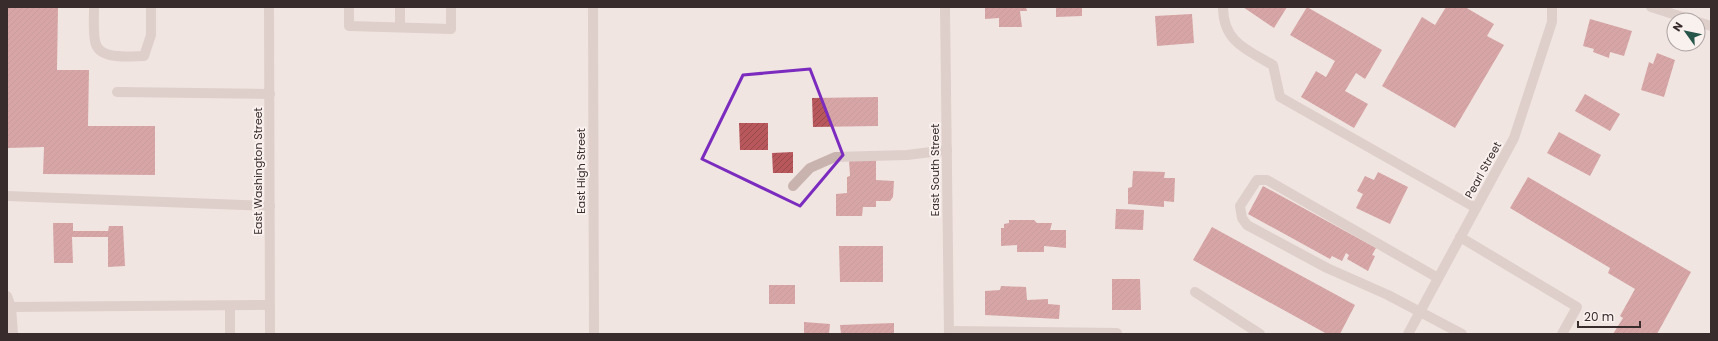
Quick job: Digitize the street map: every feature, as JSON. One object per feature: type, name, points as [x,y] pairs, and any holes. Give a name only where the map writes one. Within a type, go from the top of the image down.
[{"type":"street","points":[[94,7],[95,43],[102,52],[115,56],[144,56],[151,35],[151,7]]},
{"type":"street","name":"East Washington Street","points":[[269,7],[270,334]]},
{"type":"street","points":[[348,7],[349,26],[451,28],[451,7]]},
{"type":"street","points":[[400,7],[400,27]]},
{"type":"street","name":"East High Street","points":[[593,7],[594,334]]},
{"type":"street","name":"East South Street","points":[[945,7],[947,150],[946,192],[949,332]]},
{"type":"street","points":[[1223,7],[1226,27],[1236,44],[1273,65],[1280,97],[1476,208]]},
{"type":"street","name":"Pearl Street","points":[[1408,334],[1514,138],[1552,22],[1552,7]]},
{"type":"street","points":[[1651,7],[1667,12]]},
{"type":"street","points":[[117,92],[270,94]]},
{"type":"street","points":[[793,186],[810,168],[835,157],[907,155],[947,150]]},
{"type":"street","points":[[1438,278],[1267,180],[1257,180],[1240,206],[1242,218],[1247,225],[1327,268],[1388,295],[1462,334]]},
{"type":"street","points":[[7,196],[270,206]]},
{"type":"street","points":[[1460,237],[1577,307],[1562,334]]},
{"type":"street","points":[[1195,292],[1260,334]]},
{"type":"street","points":[[7,296],[11,307],[13,334]]},
{"type":"street","points":[[11,307],[270,305]]},
{"type":"street","points":[[230,306],[230,334]]},
{"type":"street","points":[[949,332],[1117,333]]},
{"type":"highlighted area","points":[[810,69],[843,155],[800,206],[702,159],[743,75]]},
{"type":"building","points":[[7,7],[58,7],[57,70],[89,70],[88,126],[155,126],[155,175],[43,174],[44,147],[7,148]]},
{"type":"building","points":[[985,7],[1026,7],[1027,11],[1020,11],[1022,27],[999,27],[999,18],[985,19]]},
{"type":"building","points":[[1056,7],[1082,7],[1082,16],[1056,17]]},
{"type":"building","points":[[1243,7],[1287,7],[1274,28]]},
{"type":"building","points":[[1307,7],[1382,50],[1365,79],[1356,73],[1345,91],[1368,104],[1354,128],[1301,97],[1316,71],[1326,77],[1335,61],[1290,35]]},
{"type":"building","points":[[1446,7],[1465,7],[1494,24],[1487,36],[1504,45],[1455,128],[1382,86],[1422,17],[1435,25]]},
{"type":"building","points":[[1192,14],[1194,43],[1157,46],[1155,16]]},
{"type":"building","points":[[1590,19],[1632,31],[1624,56],[1610,52],[1609,58],[1593,52],[1594,49],[1583,46]]},
{"type":"building","points":[[1657,53],[1675,60],[1664,97],[1641,90],[1649,62],[1653,64]]},
{"type":"building","points":[[1585,94],[1620,114],[1610,131],[1575,111]]},
{"type":"building","points":[[878,97],[878,126],[813,127],[812,98]]},
{"type":"building","points":[[739,123],[768,123],[768,150],[740,150]]},
{"type":"building","points":[[1559,132],[1601,155],[1590,176],[1547,153]]},
{"type":"building","points":[[793,152],[793,173],[773,173],[772,153]]},
{"type":"building","points":[[849,160],[876,160],[876,180],[894,181],[893,197],[890,201],[876,201],[876,207],[863,207],[862,216],[836,216],[836,194],[847,193],[847,177],[850,176]]},
{"type":"building","points":[[1133,171],[1165,172],[1164,178],[1175,178],[1174,202],[1164,201],[1164,207],[1128,204],[1128,188],[1132,187]]},
{"type":"building","points":[[1378,172],[1408,187],[1390,224],[1356,208],[1363,194],[1357,191],[1365,176],[1374,180]]},
{"type":"building","points":[[1528,177],[1691,272],[1657,334],[1613,334],[1623,318],[1620,316],[1635,289],[1608,273],[1610,268],[1510,208]]},
{"type":"building","points":[[1263,186],[1376,248],[1372,255],[1375,256],[1368,271],[1347,259],[1349,255],[1346,253],[1342,261],[1332,256],[1330,259],[1248,214]]},
{"type":"building","points":[[1116,209],[1144,210],[1143,230],[1115,229]]},
{"type":"building","points":[[1009,220],[1034,220],[1037,223],[1052,223],[1050,230],[1066,230],[1066,248],[1044,246],[1044,252],[1017,252],[1017,245],[1001,246],[1001,228],[1004,228],[1004,224],[1009,223]]},
{"type":"building","points":[[53,223],[73,223],[73,231],[108,231],[109,226],[123,226],[125,266],[108,267],[108,237],[72,237],[73,263],[54,263]]},
{"type":"building","points":[[1212,227],[1355,305],[1340,334],[1327,334],[1193,260]]},
{"type":"building","points":[[839,246],[883,246],[883,282],[840,282]]},
{"type":"building","points":[[1112,279],[1140,279],[1141,310],[1112,310]]},
{"type":"building","points":[[769,285],[795,285],[795,304],[769,304]]},
{"type":"building","points":[[1001,286],[1026,287],[1027,300],[1048,299],[1048,304],[1060,305],[1059,319],[985,315],[985,291],[1000,290]]},
{"type":"building","points":[[804,322],[830,324],[829,334],[804,334]]},
{"type":"building","points":[[894,323],[894,334],[841,334],[840,325]]}]
